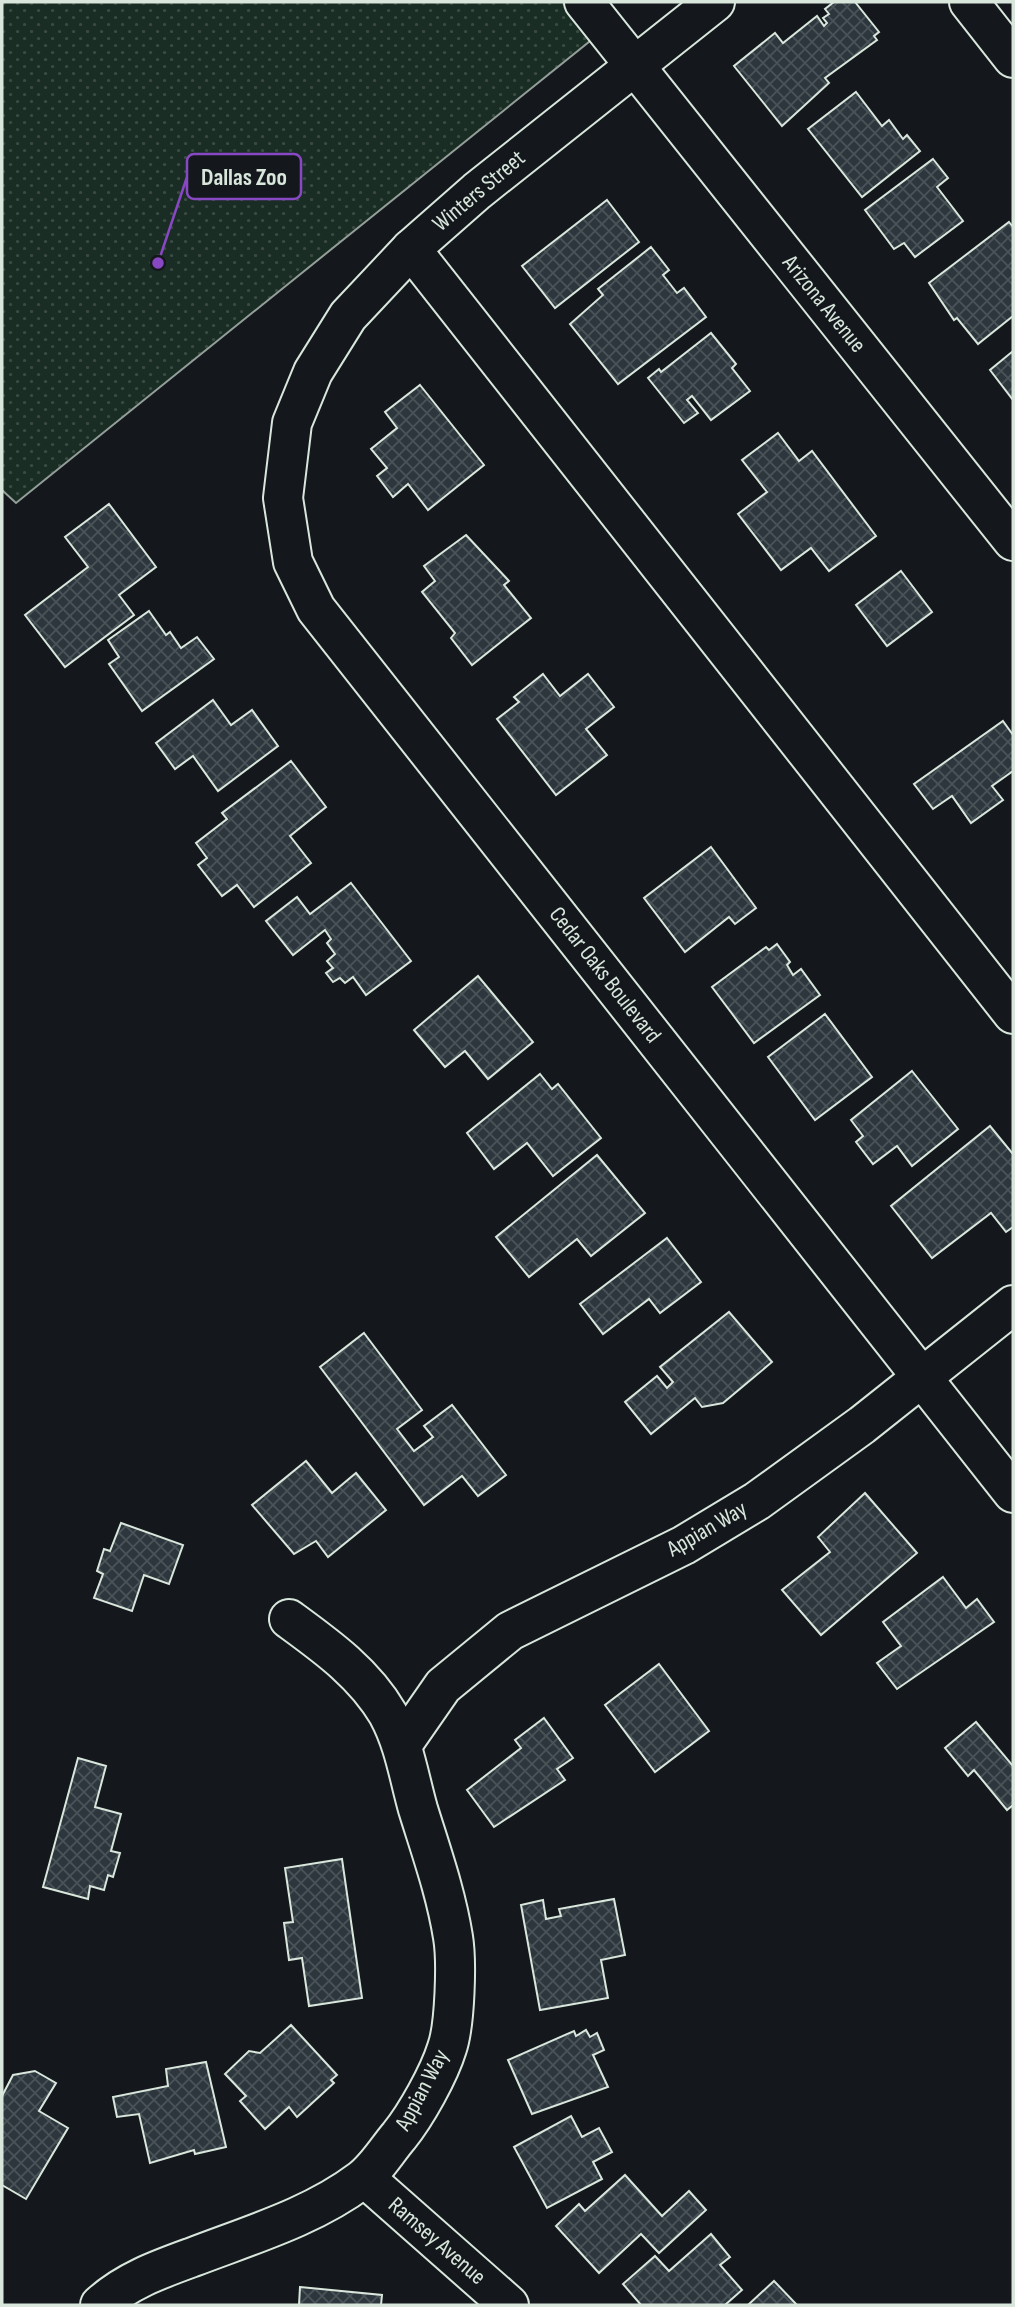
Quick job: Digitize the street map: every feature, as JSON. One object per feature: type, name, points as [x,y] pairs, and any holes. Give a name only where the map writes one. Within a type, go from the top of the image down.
[{"type":"street","name":"Arizona Avenue","points":[[584,2],[1013,541]]},
{"type":"street","name":"Winters Street","points":[[292,423],[313,372],[348,316],[411,250],[477,191],[715,2]]},
{"type":"street","points":[[968,2],[1013,58]]},
{"type":"street","points":[[411,250],[1013,1014]]},
{"type":"street","name":"Cedar Oaks Boulevard","points":[[292,423],[283,498],[293,562],[316,609],[1013,1493]]},
{"type":"street","name":"Appian Way","points":[[402,1745],[443,1686],[510,1630],[684,1545],[757,1501],[862,1425],[1013,1304]]},
{"type":"street","name":"Appian Way","points":[[100,2305],[109,2296],[148,2273],[331,2202],[365,2178],[413,2118],[448,2047],[454,1992],[454,1940],[444,1894],[406,1769],[402,1745],[388,1714],[368,1685],[337,1654],[289,1619]]},
{"type":"street","name":"Ramsey Avenue","points":[[365,2178],[509,2305]]},
{"type":"green space","points":[[2,2],[567,2],[595,37],[16,503],[2,490]]},
{"type":"building","points":[[834,2],[855,2],[879,32],[874,36],[877,40],[825,78],[829,83],[782,126],[734,66],[775,33],[783,43],[817,16],[824,26],[827,23],[823,18],[829,14],[825,9]]},
{"type":"building","points":[[856,92],[882,126],[889,120],[903,139],[907,135],[920,151],[862,197],[808,129]]},
{"type":"building","points":[[933,159],[948,178],[937,187],[963,221],[915,257],[904,243],[894,249],[865,210]]},
{"type":"building","points":[[607,200],[639,242],[555,308],[522,266]]},
{"type":"building","points":[[1009,222],[1013,227],[1013,316],[978,344],[957,318],[954,320],[929,283]]},
{"type":"building","points":[[651,247],[669,270],[663,275],[677,293],[684,288],[706,317],[618,384],[570,324],[603,295],[598,289]]},
{"type":"building","points":[[711,333],[736,364],[732,368],[750,391],[711,420],[692,396],[687,400],[698,413],[684,423],[648,378],[659,369],[661,372]]},
{"type":"building","points":[[1013,351],[1013,400],[990,370]]},
{"type":"building","points":[[420,385],[484,465],[428,510],[408,484],[393,497],[377,476],[387,468],[371,449],[397,428],[385,412]]},
{"type":"building","points":[[778,433],[799,461],[812,451],[876,536],[829,571],[811,548],[781,570],[738,514],[767,492],[742,460]]},
{"type":"building","points":[[109,504],[156,567],[119,595],[134,615],[65,667],[25,615],[88,567],[65,537]]},
{"type":"building","points":[[466,535],[509,581],[504,585],[531,618],[472,665],[451,638],[455,633],[422,592],[435,581],[424,566]]},
{"type":"building","points":[[901,571],[932,612],[887,646],[856,605]]},
{"type":"building","points":[[149,611],[166,635],[170,632],[181,648],[197,637],[214,659],[142,711],[109,664],[119,657],[108,640]]},
{"type":"building","points":[[543,674],[560,696],[588,674],[614,707],[586,729],[607,755],[556,795],[497,719],[519,702],[514,697]]},
{"type":"building","points":[[213,700],[231,725],[252,710],[278,746],[218,791],[193,756],[175,769],[156,743]]},
{"type":"building","points":[[1003,721],[1013,735],[1013,771],[992,786],[1003,800],[971,823],[952,796],[933,809],[914,784]]},
{"type":"building","points":[[291,761],[326,807],[290,836],[311,863],[254,907],[237,885],[222,896],[198,865],[207,858],[196,843],[227,819],[222,813]]},
{"type":"building","points":[[711,847],[756,908],[735,924],[729,917],[685,952],[644,898]]},
{"type":"building","points":[[351,883],[411,961],[366,995],[353,977],[345,983],[340,978],[333,982],[326,973],[333,968],[327,961],[335,954],[327,943],[331,939],[325,930],[293,955],[266,921],[297,897],[310,914]]},
{"type":"building","points":[[777,944],[790,962],[787,965],[793,975],[801,969],[820,995],[754,1043],[712,987],[766,947],[769,950]]},
{"type":"building","points":[[478,976],[533,1042],[488,1079],[465,1051],[445,1067],[414,1030]]},
{"type":"building","points":[[825,1014],[872,1077],[815,1120],[768,1057]]},
{"type":"building","points":[[912,1071],[958,1129],[912,1166],[897,1146],[873,1164],[856,1142],[863,1136],[851,1120]]},
{"type":"building","points":[[540,1074],[552,1089],[558,1084],[601,1138],[553,1176],[527,1143],[494,1169],[467,1133]]},
{"type":"building","points":[[990,1126],[1013,1154],[1013,1227],[1006,1232],[991,1213],[932,1258],[891,1206]]},
{"type":"building","points":[[597,1155],[645,1213],[591,1256],[577,1239],[529,1277],[496,1237]]},
{"type":"building","points":[[667,1238],[701,1282],[660,1313],[649,1299],[603,1334],[580,1304]]},
{"type":"building","points":[[729,1312],[772,1362],[723,1403],[702,1407],[695,1398],[651,1434],[625,1402],[657,1376],[667,1388],[673,1382],[660,1367]]},
{"type":"building","points":[[364,1333],[422,1410],[397,1429],[414,1451],[433,1437],[424,1426],[452,1405],[506,1475],[478,1496],[462,1476],[424,1505],[320,1367]]},
{"type":"building","points":[[306,1461],[332,1493],[356,1473],[386,1510],[328,1557],[316,1541],[294,1554],[252,1505]]},
{"type":"building","points":[[865,1493],[917,1553],[821,1635],[782,1590],[830,1552],[818,1537]]},
{"type":"building","points":[[121,1523],[183,1545],[169,1584],[144,1575],[132,1611],[94,1598],[103,1574],[97,1571],[104,1549],[110,1551]]},
{"type":"building","points":[[943,1577],[966,1608],[977,1599],[994,1622],[897,1689],[877,1663],[901,1646],[883,1622]]},
{"type":"building","points":[[659,1664],[709,1731],[655,1772],[605,1705]]},
{"type":"building","points":[[544,1718],[573,1758],[557,1769],[565,1780],[494,1827],[467,1790],[521,1748],[515,1740]]},
{"type":"building","points":[[976,1722],[1013,1766],[1013,1805],[1007,1810],[974,1770],[968,1776],[945,1748]]},
{"type":"building","points":[[78,1758],[106,1766],[95,1807],[121,1814],[111,1851],[120,1853],[113,1877],[108,1875],[104,1890],[90,1886],[88,1899],[43,1887]]},
{"type":"building","points":[[342,1859],[362,1998],[309,2006],[302,1958],[289,1960],[284,1923],[293,1922],[285,1868]]},
{"type":"building","points":[[614,1899],[625,1955],[601,1960],[608,1998],[540,2010],[521,1905],[543,1900],[546,1919],[561,1916],[559,1909]]},
{"type":"building","points":[[291,2025],[337,2075],[331,2080],[334,2083],[297,2117],[289,2107],[265,2129],[240,2101],[246,2096],[225,2074],[249,2051],[260,2053]]},
{"type":"building","points":[[586,2030],[590,2037],[597,2033],[604,2050],[593,2055],[608,2087],[532,2114],[508,2060],[574,2031],[576,2036]]},
{"type":"building","points":[[206,2062],[226,2147],[195,2154],[194,2150],[150,2163],[139,2114],[117,2117],[113,2097],[168,2086],[166,2069]]},
{"type":"building","points":[[35,2071],[56,2083],[39,2111],[68,2128],[26,2199],[2,2185],[2,2096],[13,2075]]},
{"type":"building","points":[[571,2116],[582,2137],[599,2128],[612,2152],[593,2162],[602,2179],[547,2208],[514,2147]]},
{"type":"building","points":[[625,2175],[662,2216],[689,2191],[706,2210],[659,2253],[641,2234],[599,2273],[556,2226],[579,2204],[585,2211]]},
{"type":"building","points":[[711,2234],[730,2257],[720,2265],[742,2290],[725,2305],[641,2305],[623,2284],[655,2256],[669,2271]]},
{"type":"building","points":[[774,2281],[797,2305],[748,2305]]},
{"type":"building","points":[[300,2287],[382,2295],[381,2305],[299,2305]]},
{"type":"place","name":"Dallas Zoo","points":[[158,263]]}]
